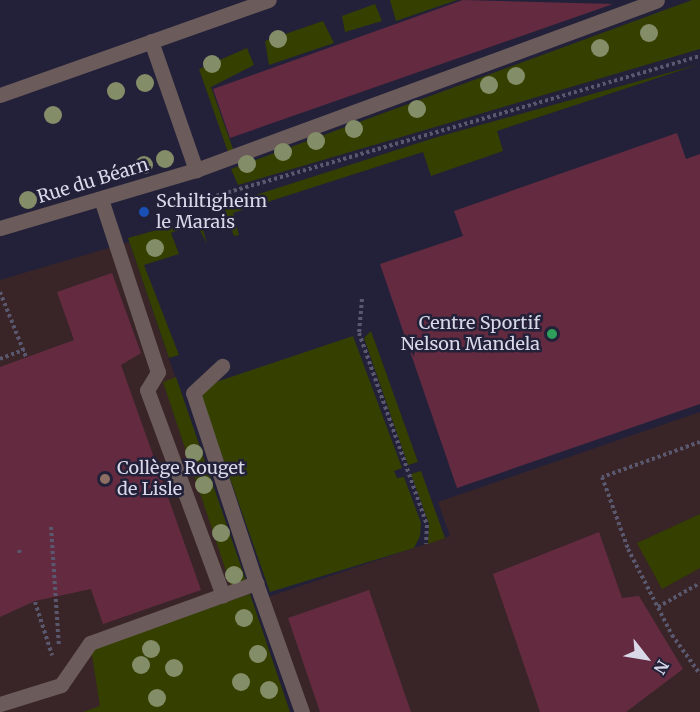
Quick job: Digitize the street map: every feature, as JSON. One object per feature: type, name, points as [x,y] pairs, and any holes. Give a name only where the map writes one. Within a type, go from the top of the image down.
[{"type":"street","points":[[0,95],[269,0]]},
{"type":"street","name":"Rue du Béarn","points":[[0,228],[196,170],[657,0]]},
{"type":"street","points":[[151,41],[196,170]]},
{"type":"street","points":[[101,199],[158,372],[147,390],[223,596]]},
{"type":"street","points":[[222,366],[193,393],[256,583],[302,712]]},
{"type":"street","points":[[0,704],[61,686],[90,643],[256,583]]},
{"type":"path","points":[[205,199],[700,56]]},
{"type":"path","points":[[0,292],[26,357]]},
{"type":"path","points":[[362,299],[359,333],[427,525],[426,544]]},
{"type":"path","points":[[0,359],[24,350]]},
{"type":"path","points":[[700,442],[602,477],[658,608],[700,674]]},
{"type":"path","points":[[51,527],[61,686]]},
{"type":"path","points":[[658,608],[700,583]]},
{"type":"path","points":[[35,602],[61,686]]},
{"type":"shaded area","name":"Collège Rouget de Lisle","points":[[129,242],[290,712],[0,712],[0,280]]},
{"type":"shaded area","points":[[700,412],[700,712],[297,712],[256,601],[450,536],[438,502]]},
{"type":"green space","points":[[390,0],[457,0],[396,21]]},
{"type":"green space","points":[[692,0],[700,0],[700,49],[238,185],[231,169]]},
{"type":"green space","points":[[375,4],[382,21],[345,32],[342,16]]},
{"type":"green space","points":[[323,21],[334,43],[269,65],[265,41]]},
{"type":"green space","points":[[247,48],[254,65],[211,87],[233,149],[228,152],[199,69]]},
{"type":"green space","points":[[700,64],[497,131],[503,151],[431,176],[423,152],[233,213],[239,235],[234,236],[230,226],[224,205],[434,138]]},
{"type":"green space","points":[[200,218],[207,244],[196,223],[171,233],[179,254],[144,265],[179,355],[169,358],[128,238]]},
{"type":"green space","points":[[371,331],[418,462],[408,465],[364,338]]},
{"type":"green space","points":[[353,336],[402,468],[394,471],[397,478],[404,477],[421,523],[420,536],[414,548],[270,592],[201,396],[213,383]]},
{"type":"green space","points":[[176,377],[246,581],[231,586],[163,382]]},
{"type":"green space","points":[[421,471],[445,538],[428,544],[429,524],[411,474]]},
{"type":"green space","points":[[700,514],[700,568],[662,589],[637,543]]},
{"type":"green space","points":[[250,594],[290,712],[83,712],[100,706],[91,649]]},
{"type":"building","points":[[463,0],[613,4],[230,138],[213,89]]},
{"type":"building","name":"Centre Sportif Nelson Mandela","points":[[677,133],[686,159],[700,154],[700,404],[457,488],[380,264],[463,236],[454,211]]},
{"type":"building","points":[[112,273],[141,353],[121,365],[201,590],[103,624],[91,589],[35,601],[0,617],[0,367],[74,340],[57,292]]},
{"type":"building","points":[[599,532],[622,598],[639,596],[683,669],[626,712],[540,712],[493,574]]},
{"type":"building","points":[[369,590],[411,712],[320,712],[288,618]]},
{"type":"place","name":"Schiltigheim le Marais","points":[[144,212]]},
{"type":"place","name":"Centre Sportif Nelson Mandela","points":[[552,334]]},
{"type":"place","name":"Collège Rouget de Lisle","points":[[105,479]]}]
